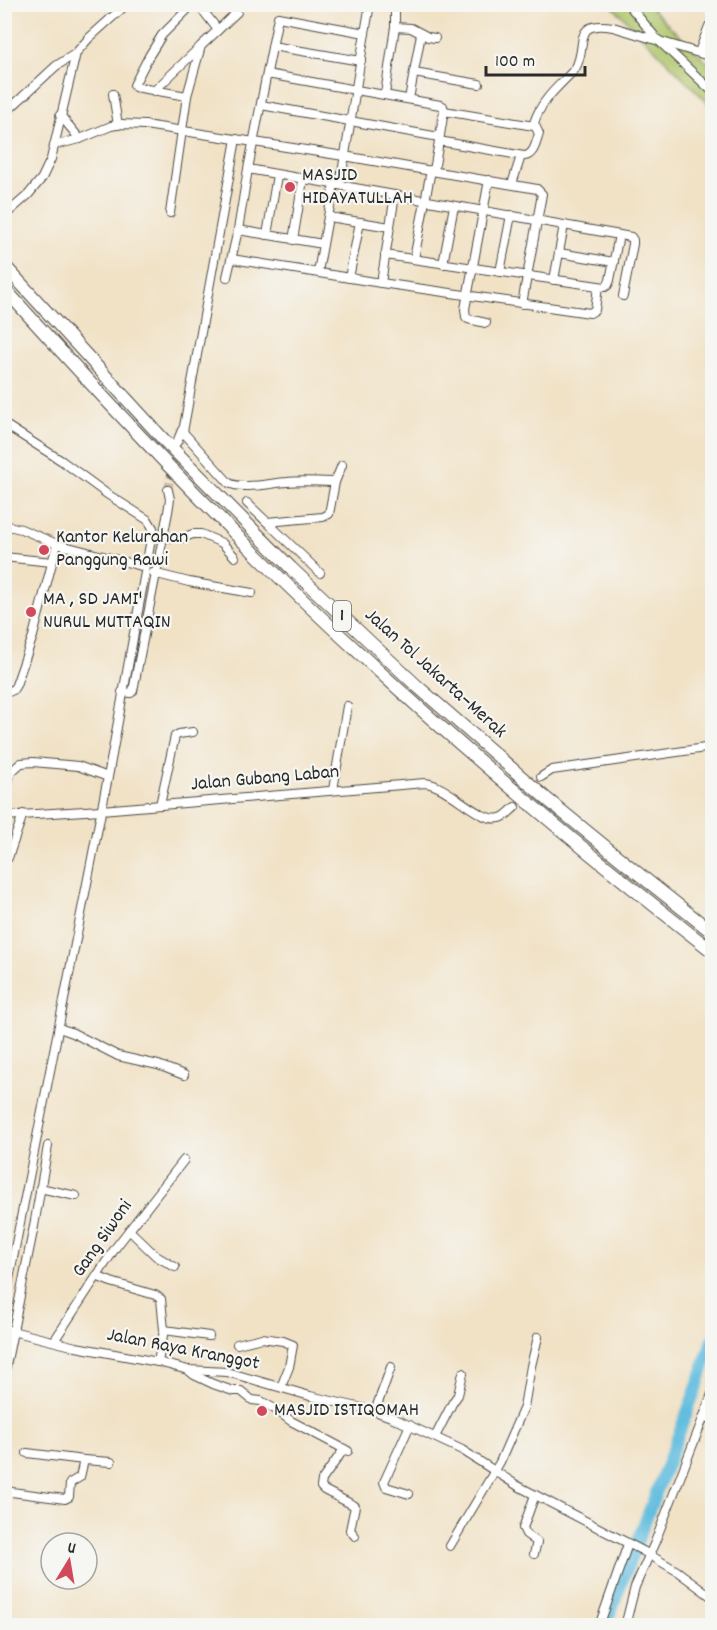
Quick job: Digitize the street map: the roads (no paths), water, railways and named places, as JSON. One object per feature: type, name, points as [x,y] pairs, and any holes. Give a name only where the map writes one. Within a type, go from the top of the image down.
[{"type":"highway","name":"Jalan Tol Jakarta–Merak","points":[[4,265],[164,440],[291,568],[417,686],[548,800],[712,932]]},
{"type":"highway","name":"Jalan Tol Jakarta–Merak","points":[[4,288],[162,460],[368,662],[504,783],[712,951]]},
{"type":"street","points":[[4,114],[56,66],[75,53],[127,4]]},
{"type":"street","points":[[187,96],[135,87],[134,82],[162,35],[193,4]]},
{"type":"street","points":[[198,4],[218,30]]},
{"type":"street","points":[[318,272],[344,156],[370,4]]},
{"type":"street","points":[[384,94],[395,27],[395,4]]},
{"type":"street","points":[[628,4],[657,39],[712,91]]},
{"type":"street","points":[[154,91],[237,12]]},
{"type":"street","points":[[227,277],[238,230],[277,18],[280,16],[365,33]]},
{"type":"street","points":[[636,33],[643,30],[644,23]]},
{"type":"street","points":[[534,126],[544,101],[577,65],[582,39],[592,26],[599,25],[636,33],[712,57]]},
{"type":"street","points":[[699,52],[706,30],[712,25]]},
{"type":"street","points":[[395,27],[411,28],[435,38]]},
{"type":"street","points":[[409,99],[421,34]]},
{"type":"street","points":[[170,213],[187,96],[201,46]]},
{"type":"street","points":[[272,46],[361,61]]},
{"type":"street","points":[[6,215],[28,195],[42,178],[51,159],[75,53]]},
{"type":"street","points":[[414,73],[479,84]]},
{"type":"street","points":[[267,74],[443,106],[433,171],[414,259]]},
{"type":"street","points":[[113,94],[118,125]]},
{"type":"street","points":[[261,105],[350,120],[521,156],[531,154],[539,134],[534,126],[444,111]]},
{"type":"street","points":[[60,115],[80,139]]},
{"type":"street","points":[[54,145],[80,139],[118,125],[145,125],[537,189],[542,192],[522,304]]},
{"type":"street","points":[[177,442],[183,430],[233,138]]},
{"type":"street","points":[[512,184],[521,156]]},
{"type":"street","points":[[248,170],[631,237],[633,240],[623,296]]},
{"type":"street","points":[[267,235],[277,175]]},
{"type":"street","points":[[293,240],[303,180]]},
{"type":"street","points":[[486,323],[468,319],[465,309],[489,180]]},
{"type":"street","points":[[381,283],[395,195]]},
{"type":"street","points":[[443,264],[454,206]]},
{"type":"street","points":[[500,272],[511,215]]},
{"type":"street","points":[[329,216],[390,226]]},
{"type":"street","points":[[349,278],[360,222]]},
{"type":"street","points":[[554,280],[564,225]]},
{"type":"street","points":[[238,230],[323,244]]},
{"type":"street","points":[[385,255],[598,287],[608,285],[619,235]]},
{"type":"street","points":[[559,253],[614,262]]},
{"type":"street","points":[[232,259],[590,313],[595,310],[598,287]]},
{"type":"street","points":[[4,424],[80,474],[107,495],[148,520],[159,537],[150,571]]},
{"type":"street","points":[[183,430],[184,434],[231,484],[249,485],[288,481],[335,482]]},
{"type":"street","points":[[267,522],[328,515],[335,482],[342,465]]},
{"type":"street","points":[[4,1376],[59,1028],[108,777],[122,692],[150,571],[170,504],[168,490]]},
{"type":"street","points":[[248,503],[320,573]]},
{"type":"street","points":[[4,525],[21,529],[57,544],[189,582],[252,593]]},
{"type":"street","points":[[159,537],[182,538],[201,534],[222,543],[235,557]]},
{"type":"street","points":[[5,693],[13,690],[16,685],[33,636],[57,544]]},
{"type":"street","points":[[4,557],[52,562]]},
{"type":"street","points":[[333,790],[346,706]]},
{"type":"street","points":[[160,805],[175,736],[193,732]]},
{"type":"street","points":[[541,777],[552,770],[712,747]]},
{"type":"street","points":[[4,795],[11,772],[21,763],[78,766],[108,777]]},
{"type":"street","name":"Jalan Gubang Laban","points":[[4,816],[425,783],[439,787],[490,819],[499,819],[515,807]]},
{"type":"street","points":[[8,858],[23,814]]},
{"type":"street","points":[[59,1028],[118,1056],[158,1065],[184,1075]]},
{"type":"street","points":[[4,1304],[7,1283],[40,1188],[48,1146]]},
{"type":"street","name":"Gang Siwoni","points":[[54,1341],[116,1247],[184,1160]]},
{"type":"street","points":[[40,1188],[76,1196]]},
{"type":"street","points":[[129,1230],[156,1256],[175,1267]]},
{"type":"street","points":[[96,1276],[159,1297],[162,1302],[164,1330],[158,1362]]},
{"type":"street","name":"Jalan Raya Kranggot","points":[[10,1329],[76,1347],[158,1362],[188,1370],[227,1371],[281,1388],[375,1411],[462,1450],[535,1495],[677,1571],[712,1597]]},
{"type":"street","points":[[164,1330],[209,1336]]},
{"type":"street","points":[[237,1344],[262,1338],[293,1345],[289,1367],[281,1388]]},
{"type":"street","points":[[450,1546],[500,1462],[524,1407],[538,1338]]},
{"type":"street","points":[[375,1411],[391,1367]]},
{"type":"street","points":[[188,1370],[213,1384],[233,1391],[241,1391],[252,1400],[261,1401],[291,1421],[346,1450],[322,1480],[321,1487],[324,1491],[356,1506],[350,1530],[355,1536]]},
{"type":"street","points":[[435,1437],[459,1395],[463,1373]]},
{"type":"street","points":[[625,1626],[644,1552],[655,1542],[708,1418],[712,1394]]},
{"type":"street","points":[[409,1494],[386,1487],[384,1482],[410,1425]]},
{"type":"street","points":[[27,1453],[111,1462]]},
{"type":"street","points":[[4,1491],[68,1499],[70,1483],[80,1477],[84,1460]]},
{"type":"street","points":[[534,1554],[537,1542],[526,1534],[523,1528],[535,1495]]},
{"type":"street","points":[[599,1626],[629,1544]]},
{"type":"waterway","points":[[605,1626],[699,1381],[712,1340]]},
{"type":"tunnel","points":[[168,490],[176,448]]},
{"type":"place","name":"MASJID HIDAYATULLAH","points":[[290,187]]},
{"type":"place","name":"Kantor Kelurahan Panggung Rawi","points":[[44,550]]},
{"type":"place","name":"MA , SD JAMI' NURUL MUTTAQIN","points":[[31,612]]},
{"type":"place","name":"MASJID ISTIQOMAH","points":[[262,1411]]}]
